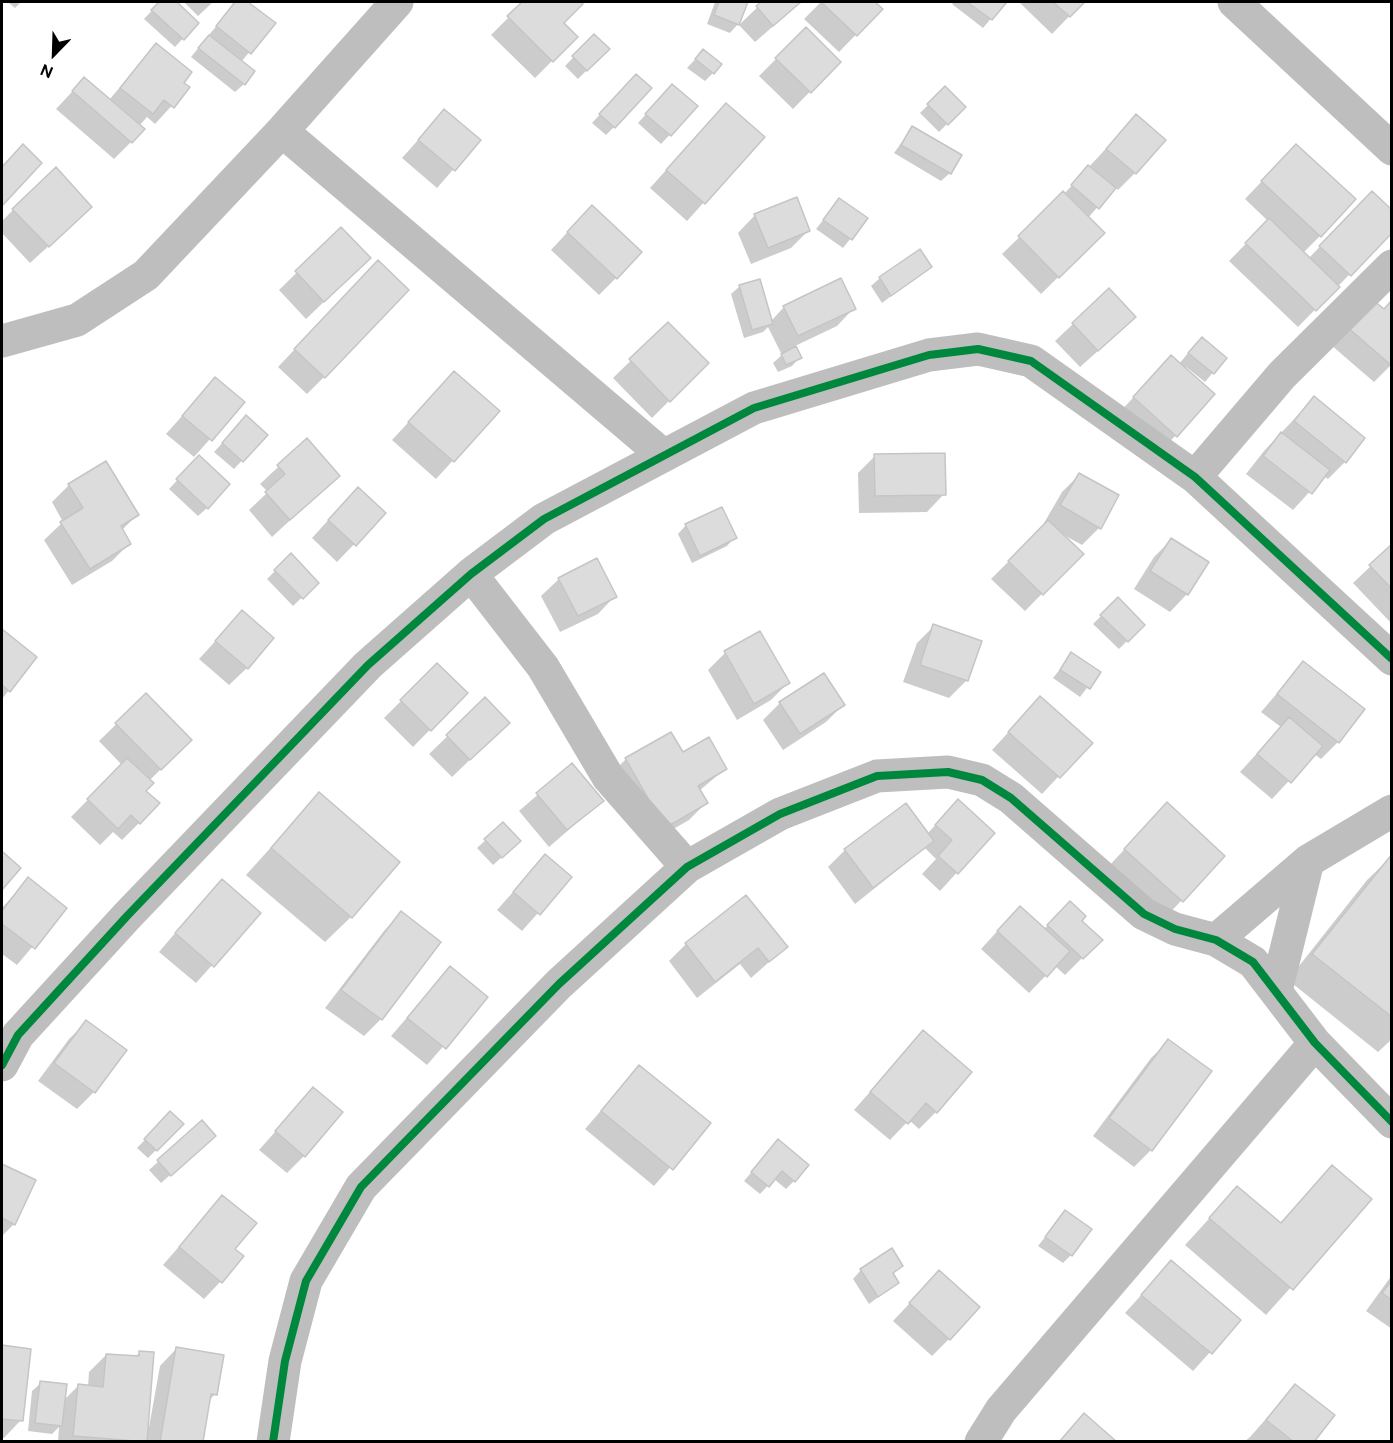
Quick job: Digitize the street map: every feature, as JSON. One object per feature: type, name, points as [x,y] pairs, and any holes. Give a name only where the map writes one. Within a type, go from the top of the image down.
[{"type":"street","points":[[2,341],[77,320],[146,275],[282,131],[397,2]]},
{"type":"street","points":[[1234,2],[1392,149]]},
{"type":"street","points":[[282,131],[663,455]]},
{"type":"street","points":[[1195,477],[1282,375],[1392,266]]},
{"type":"street","points":[[2,1065],[18,1035],[128,915],[368,665],[471,574],[544,519],[754,408],[929,355],[978,349],[1031,361],[1195,477],[1392,659]]},
{"type":"street","points":[[471,574],[543,667],[608,777],[687,867]]},
{"type":"street","points":[[273,1442],[285,1361],[306,1281],[361,1187],[559,984],[687,867],[780,813],[877,776],[948,772],[981,780],[1011,798],[1144,914],[1176,929],[1216,940],[1253,962],[1315,1043],[1392,1122]]},
{"type":"street","points":[[1216,940],[1308,861],[1392,811]]},
{"type":"street","points":[[1276,991],[1308,861]]},
{"type":"street","points":[[981,1442],[1008,1401],[1315,1043]]},
{"type":"building","points":[[159,2],[177,2],[199,23],[184,40],[151,10]]},
{"type":"building","points":[[235,2],[248,2],[276,23],[251,54],[216,26]]},
{"type":"building","points":[[522,2],[580,2],[583,4],[564,23],[578,37],[553,62],[507,16]]},
{"type":"building","points":[[719,2],[748,2],[739,25],[714,15]]},
{"type":"building","points":[[761,2],[801,2],[773,26],[756,6]]},
{"type":"building","points":[[821,2],[875,2],[883,9],[857,36]]},
{"type":"building","points":[[967,2],[1007,2],[992,20]]},
{"type":"building","points":[[1053,2],[1085,2],[1070,17]]},
{"type":"building","points":[[806,27],[841,62],[811,93],[775,58]]},
{"type":"building","points":[[594,34],[610,49],[587,71],[572,56]]},
{"type":"building","points":[[209,35],[255,71],[245,85],[198,48]]},
{"type":"building","points":[[156,43],[192,72],[184,83],[190,87],[174,108],[164,100],[153,114],[120,88]]},
{"type":"building","points":[[703,49],[722,64],[714,74],[695,59]]},
{"type":"building","points":[[636,74],[652,88],[615,128],[599,114]]},
{"type":"building","points":[[84,77],[145,129],[132,143],[72,91]]},
{"type":"building","points":[[672,84],[698,106],[671,136],[645,114]]},
{"type":"building","points":[[945,86],[966,107],[948,125],[927,104]]},
{"type":"building","points":[[726,103],[765,137],[705,204],[666,170]]},
{"type":"building","points":[[444,109],[481,140],[455,171],[418,140]]},
{"type":"building","points":[[1136,114],[1166,140],[1136,174],[1106,149]]},
{"type":"building","points":[[912,126],[962,155],[951,174],[901,145]]},
{"type":"building","points":[[23,144],[42,163],[2,206],[2,167]]},
{"type":"building","points":[[1296,144],[1356,199],[1321,237],[1261,181]]},
{"type":"building","points":[[1088,165],[1116,188],[1099,209],[1071,185]]},
{"type":"building","points":[[56,167],[92,207],[49,247],[12,209]]},
{"type":"building","points":[[1063,191],[1105,233],[1059,278],[1018,236]]},
{"type":"building","points":[[1372,191],[1392,210],[1392,233],[1351,276],[1319,246]]},
{"type":"building","points":[[797,197],[810,231],[768,248],[754,214]]},
{"type":"building","points":[[839,198],[868,218],[852,240],[823,220]]},
{"type":"building","points":[[592,205],[642,252],[617,279],[567,232]]},
{"type":"building","points":[[1269,218],[1340,287],[1316,311],[1245,243]]},
{"type":"building","points":[[341,227],[371,258],[324,302],[295,271]]},
{"type":"building","points":[[920,249],[932,267],[891,296],[879,277]]},
{"type":"building","points":[[378,260],[409,290],[325,378],[294,349]]},
{"type":"building","points":[[841,278],[856,309],[798,336],[783,306]]},
{"type":"building","points":[[760,279],[773,324],[752,330],[739,285]]},
{"type":"building","points":[[1109,288],[1136,317],[1098,351],[1072,323]]},
{"type":"building","points":[[1372,299],[1384,309],[1392,300],[1392,366],[1347,327]]},
{"type":"building","points":[[668,322],[709,363],[670,402],[629,359]]},
{"type":"building","points":[[1202,337],[1227,358],[1214,374],[1188,353]]},
{"type":"building","points":[[796,346],[802,358],[786,365],[781,354]]},
{"type":"building","points":[[1171,355],[1215,394],[1177,437],[1133,397]]},
{"type":"building","points":[[454,371],[500,411],[454,462],[408,422]]},
{"type":"building","points":[[215,377],[245,402],[212,441],[182,416]]},
{"type":"building","points":[[1314,396],[1365,438],[1346,463],[1294,421]]},
{"type":"building","points":[[246,415],[268,435],[243,462],[222,443]]},
{"type":"building","points":[[1281,432],[1330,470],[1312,494],[1263,456]]},
{"type":"building","points":[[307,438],[340,476],[290,520],[265,492],[285,474],[277,465]]},
{"type":"building","points":[[945,453],[946,495],[875,496],[874,454]]},
{"type":"building","points":[[199,455],[230,484],[208,509],[176,479]]},
{"type":"building","points":[[106,461],[139,515],[121,526],[131,544],[90,569],[60,522],[83,508],[68,484]]},
{"type":"building","points":[[1079,473],[1119,495],[1101,529],[1060,505]]},
{"type":"building","points":[[358,487],[386,513],[356,546],[328,520]]},
{"type":"building","points":[[722,507],[737,538],[700,556],[685,524]]},
{"type":"building","points":[[1048,520],[1084,554],[1043,595],[1008,561]]},
{"type":"building","points":[[1171,538],[1209,562],[1188,595],[1150,571]]},
{"type":"building","points":[[1392,544],[1392,589],[1369,565]]},
{"type":"building","points":[[291,553],[319,583],[303,599],[274,570]]},
{"type":"building","points":[[597,558],[617,597],[578,616],[558,578]]},
{"type":"building","points":[[1118,597],[1145,625],[1128,642],[1100,615]]},
{"type":"building","points":[[242,610],[274,638],[248,669],[215,641]]},
{"type":"building","points":[[933,624],[982,641],[968,681],[920,665]]},
{"type":"building","points":[[2,629],[37,657],[10,692],[2,685]]},
{"type":"building","points":[[760,631],[790,683],[754,704],[724,651]]},
{"type":"building","points":[[1071,652],[1101,672],[1090,689],[1060,670]]},
{"type":"building","points":[[1303,661],[1365,709],[1339,743],[1277,694]]},
{"type":"building","points":[[437,663],[468,693],[431,731],[400,700]]},
{"type":"building","points":[[824,673],[845,705],[800,734],[779,702]]},
{"type":"building","points":[[146,693],[192,740],[161,770],[115,723]]},
{"type":"building","points":[[1040,696],[1093,743],[1060,778],[1008,732]]},
{"type":"building","points":[[485,697],[510,723],[470,760],[446,735]]},
{"type":"building","points":[[1289,717],[1323,746],[1291,783],[1257,754]]},
{"type":"building","points":[[671,732],[683,752],[709,737],[727,769],[698,786],[708,803],[665,828],[625,758]]},
{"type":"building","points":[[127,758],[154,783],[146,791],[160,803],[140,824],[131,815],[118,829],[87,799]]},
{"type":"building","points":[[572,763],[604,801],[567,830],[536,793]]},
{"type":"building","points":[[319,792],[400,862],[352,918],[271,848]]},
{"type":"building","points":[[958,799],[995,833],[958,874],[938,856],[952,840],[935,825]]},
{"type":"building","points":[[1167,802],[1225,856],[1183,902],[1124,849]]},
{"type":"building","points":[[906,803],[934,841],[873,888],[844,849]]},
{"type":"building","points":[[503,822],[521,841],[502,858],[484,839]]},
{"type":"building","points":[[3,852],[21,868],[2,890],[2,854]]},
{"type":"building","points":[[545,854],[572,877],[540,915],[513,892]]},
{"type":"building","points":[[1392,854],[1392,1017],[1312,954]]},
{"type":"building","points":[[28,877],[67,908],[35,949],[2,924],[2,911]]},
{"type":"building","points":[[222,879],[261,913],[214,967],[175,933]]},
{"type":"building","points":[[746,895],[788,947],[769,962],[758,948],[715,982],[685,943]]},
{"type":"building","points":[[1070,901],[1086,916],[1082,921],[1103,940],[1083,959],[1047,925]]},
{"type":"building","points":[[1020,906],[1070,951],[1047,977],[997,931]]},
{"type":"building","points":[[401,911],[441,942],[382,1020],[341,990]]},
{"type":"building","points":[[450,966],[488,997],[446,1049],[407,1018]]},
{"type":"building","points":[[86,1020],[127,1050],[95,1093],[54,1063]]},
{"type":"building","points":[[923,1030],[972,1072],[937,1113],[926,1103],[908,1124],[870,1092]]},
{"type":"building","points":[[1168,1039],[1212,1071],[1152,1151],[1109,1118]]},
{"type":"building","points":[[639,1065],[711,1123],[673,1170],[601,1111]]},
{"type":"building","points":[[313,1087],[343,1112],[305,1157],[275,1131]]},
{"type":"building","points":[[170,1111],[184,1124],[157,1151],[144,1139]]},
{"type":"building","points":[[202,1120],[216,1136],[171,1176],[157,1160]]},
{"type":"building","points":[[778,1139],[809,1165],[795,1182],[782,1171],[769,1187],[751,1172]]},
{"type":"building","points":[[2,1164],[36,1180],[15,1225],[2,1218]]},
{"type":"building","points":[[1332,1165],[1372,1199],[1293,1290],[1209,1218],[1237,1186],[1281,1223]]},
{"type":"building","points":[[222,1195],[257,1223],[235,1249],[244,1256],[222,1283],[179,1247]]},
{"type":"building","points":[[1065,1210],[1092,1229],[1072,1256],[1045,1237]]},
{"type":"building","points":[[892,1248],[903,1266],[893,1273],[899,1283],[878,1297],[860,1269]]},
{"type":"building","points":[[1171,1260],[1241,1320],[1212,1354],[1141,1295]]},
{"type":"building","points":[[939,1270],[980,1307],[950,1340],[909,1303]]},
{"type":"building","points":[[1392,1280],[1392,1300],[1382,1293]]},
{"type":"building","points":[[2,1345],[31,1349],[23,1421],[2,1419]]},
{"type":"building","points":[[176,1347],[224,1355],[217,1395],[211,1394],[203,1442],[160,1442]]},
{"type":"building","points":[[139,1351],[154,1352],[147,1442],[73,1436],[78,1384],[103,1387],[106,1354],[139,1356]]},
{"type":"building","points":[[40,1381],[67,1384],[62,1426],[35,1423]]},
{"type":"building","points":[[1295,1384],[1335,1415],[1314,1442],[1294,1442],[1266,1420]]},
{"type":"building","points":[[1084,1413],[1117,1442],[1059,1442]]},
{"type":"cycle path","points":[[2,1065],[18,1035],[128,915],[368,665],[471,574],[544,519],[754,408],[929,355],[978,349],[1031,361],[1195,477],[1392,659]]},
{"type":"cycle path","points":[[273,1442],[285,1361],[306,1281],[361,1187],[559,984],[687,867],[780,814],[877,776],[948,772],[982,780],[1011,798],[1144,914],[1175,929],[1216,940],[1253,962],[1315,1043],[1392,1122]]}]
